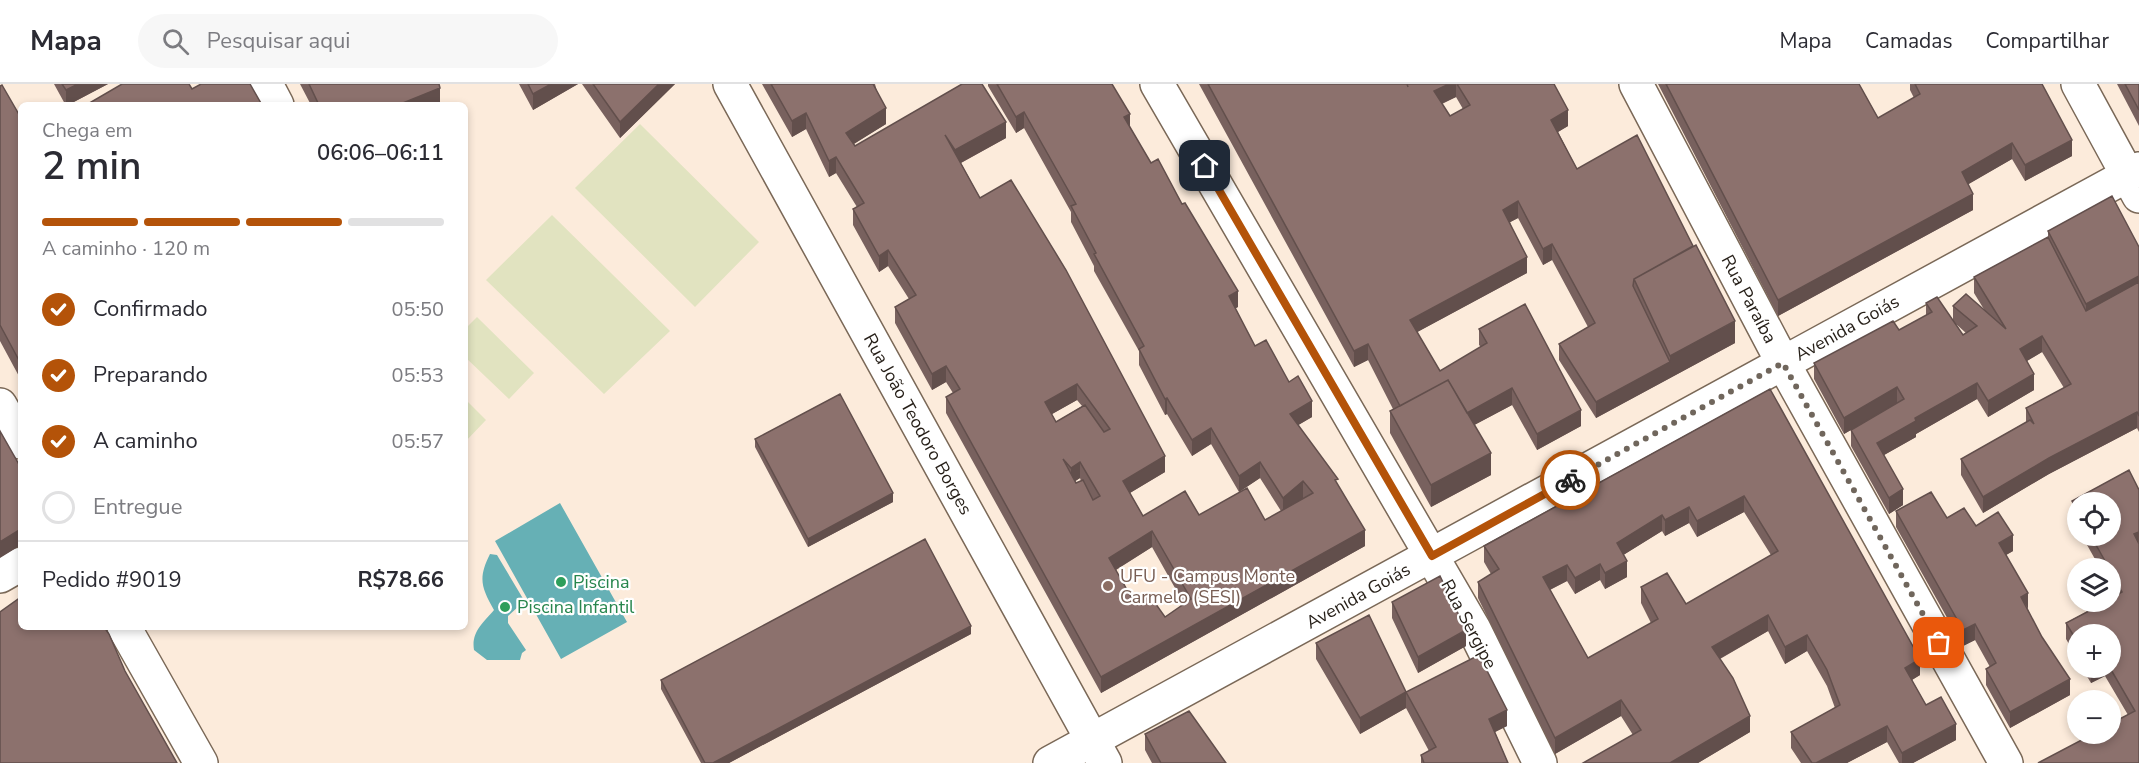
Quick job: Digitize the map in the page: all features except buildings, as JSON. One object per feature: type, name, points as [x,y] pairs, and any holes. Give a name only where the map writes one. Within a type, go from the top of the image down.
[{"type":"street","points":[[267,84],[276,102]]},
{"type":"street","name":"Rua João Teodoro Borges","points":[[730,84],[1099,752]]},
{"type":"street","name":"Rua Sergipe","points":[[1157,84],[1474,629],[1540,763]]},
{"type":"street","name":"Rua Paraíba","points":[[1636,84],[1783,363],[2006,763]]},
{"type":"street","points":[[2078,84],[2135,180]]},
{"type":"street","name":"Avenida Goiás","points":[[1050,763],[1099,752],[1432,556],[1783,363],[2135,180]]},
{"type":"street","points":[[0,405],[18,437]]},
{"type":"street","points":[[0,576],[18,566]]},
{"type":"street","points":[[126,630],[201,763]]},
{"type":"green space","points":[[640,124],[759,242],[695,307],[575,188]]},
{"type":"green space","points":[[552,215],[670,331],[604,394],[486,280]]},
{"type":"green space","points":[[477,317],[534,373],[509,399],[468,360],[468,326]]},
{"type":"green space","points":[[468,402],[486,420],[468,439]]},
{"type":"water","name":"Piscina","points":[[560,503],[627,622],[561,659],[495,541]]},
{"type":"water","name":"Piscina Infantil","points":[[490,554],[497,555],[528,607],[519,606],[508,616],[508,623],[526,650],[522,653],[520,660],[487,660],[474,650],[476,633],[494,610],[486,595],[483,582],[484,570]]},
{"type":"way so far","points":[[1570,480],[1783,363],[1939,643]]},
{"type":"place","name":"Piscina","points":[[561,582]]},
{"type":"place","name":"UFU - Campus Monte Carmelo (SESI)","points":[[1108,586]]},
{"type":"place","name":"Piscina Infantil","points":[[505,607]]},
{"type":"route","points":[[1205,166],[1432,556],[1570,480]]}]
